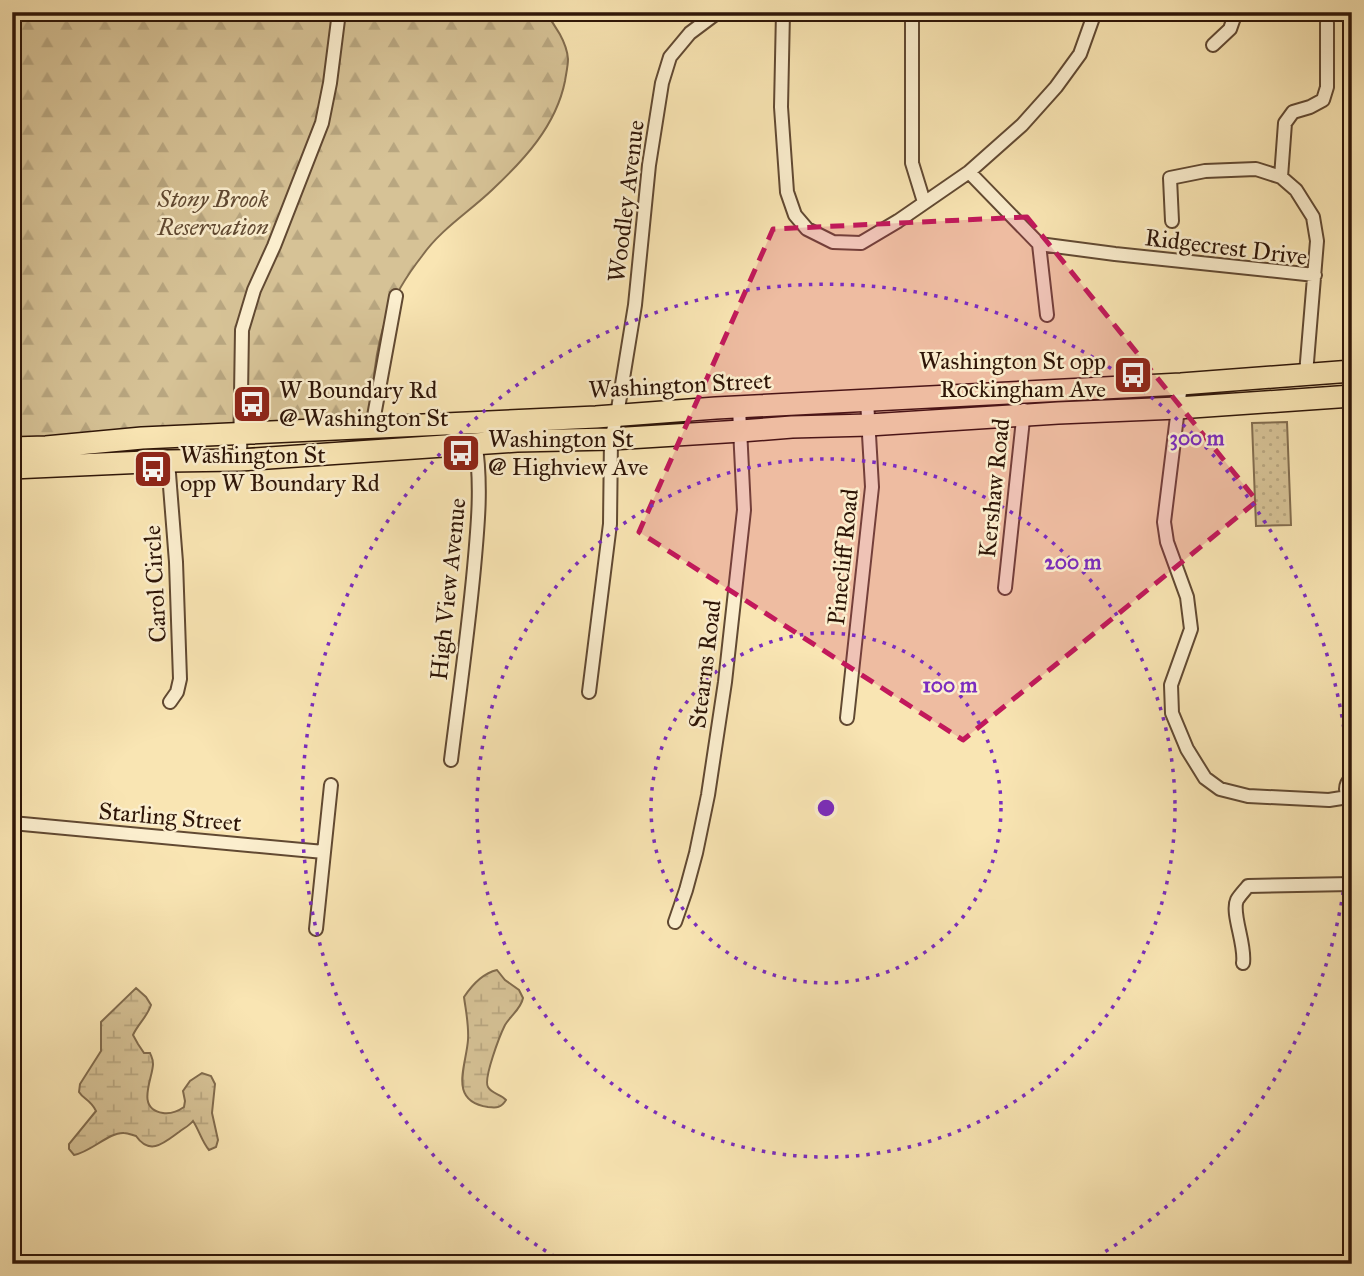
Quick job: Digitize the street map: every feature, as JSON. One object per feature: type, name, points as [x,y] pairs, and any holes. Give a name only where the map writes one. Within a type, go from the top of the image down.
[{"type":"main road","name":"Washington Street","points":[[12,468],[240,460],[617,415],[1181,384],[1352,371]]},
{"type":"main road","name":"Washington Street","points":[[12,448],[142,438],[372,427],[611,439],[741,432],[792,426],[869,425],[1352,396]]},
{"type":"street","points":[[240,460],[242,330],[254,290],[322,123],[339,12]]},
{"type":"street","name":"Woodley Avenue","points":[[589,692],[610,524],[611,439],[635,305],[649,165],[662,83],[670,57],[690,33],[718,12]]},
{"type":"street","points":[[783,12],[781,107],[787,192],[795,215],[807,229],[832,242],[862,243],[969,172],[1023,125],[1080,54],[1095,12]]},
{"type":"street","points":[[914,12],[911,67],[912,163],[924,202]]},
{"type":"street","points":[[1213,45],[1230,29],[1236,12]]},
{"type":"street","points":[[1282,177],[1285,123],[1293,112],[1324,100],[1327,88],[1326,23]]},
{"type":"street","points":[[1171,221],[1170,178],[1205,171],[1256,169],[1282,177],[1296,190],[1312,216],[1317,241],[1315,275]]},
{"type":"street","points":[[969,172],[1039,244],[1047,315]]},
{"type":"street","name":"Ridgecrest Drive","points":[[1039,244],[1315,275],[1306,374]]},
{"type":"street","points":[[372,427],[396,296]]},
{"type":"street","points":[[1181,384],[1164,522],[1170,551],[1187,597],[1191,629],[1171,685],[1172,713],[1187,749],[1205,778],[1220,789],[1248,796],[1350,799],[1345,790],[1352,777]]},
{"type":"street","name":"Kershaw Road","points":[[1005,587],[1024,416],[1023,392]]},
{"type":"street","name":"Pinecliff Road","points":[[847,718],[872,486],[867,400]]},
{"type":"street","name":"Stearns Road","points":[[675,922],[696,853],[708,795],[725,682],[744,510],[739,408]]},
{"type":"street","name":"High View Avenue","points":[[451,760],[480,503],[474,433]]},
{"type":"street","name":"Carol Circle","points":[[168,461],[176,562],[180,679],[177,692],[170,702]]},
{"type":"street","points":[[316,929],[331,785]]},
{"type":"street","name":"Starling Street","points":[[12,823],[324,852]]},
{"type":"street","points":[[1243,963],[1244,948],[1236,907],[1237,900],[1248,886],[1352,884]]},
{"type":"highlighted area","points":[[1027,217],[1257,501],[963,740],[639,532],[773,229]]},
{"type":"green space","name":"Stony Brook Reservation","points":[[12,12],[544,12],[563,40],[568,64],[561,97],[537,141],[504,179],[438,237],[398,292],[387,316],[377,356],[372,427],[12,438]]},
{"type":"green space","points":[[1287,422],[1291,525],[1256,526],[1252,423]]},
{"type":"green space","points":[[497,970],[519,990],[523,998],[505,1025],[487,1082],[492,1091],[506,1100],[500,1106],[488,1107],[476,1104],[468,1098],[462,1081],[468,1034],[464,997],[479,980]]},
{"type":"green space","points":[[136,988],[151,1005],[133,1035],[144,1053],[150,1053],[153,1060],[148,1092],[150,1106],[163,1113],[179,1110],[184,1107],[183,1091],[190,1081],[202,1073],[211,1076],[215,1084],[212,1113],[218,1140],[216,1147],[209,1150],[193,1121],[157,1146],[147,1145],[136,1136],[124,1133],[74,1155],[69,1144],[96,1111],[79,1092],[80,1084],[101,1051],[101,1022]]},
{"type":"place","name":"Washington St opp Rockingham Ave","points":[[1133,375]]},
{"type":"place","name":"W Boundary Rd @ Washington St","points":[[252,404]]},
{"type":"place","name":"Washington St @ Highview Ave","points":[[461,453]]},
{"type":"place","name":"Washington St opp W Boundary Rd","points":[[153,469]]}]
